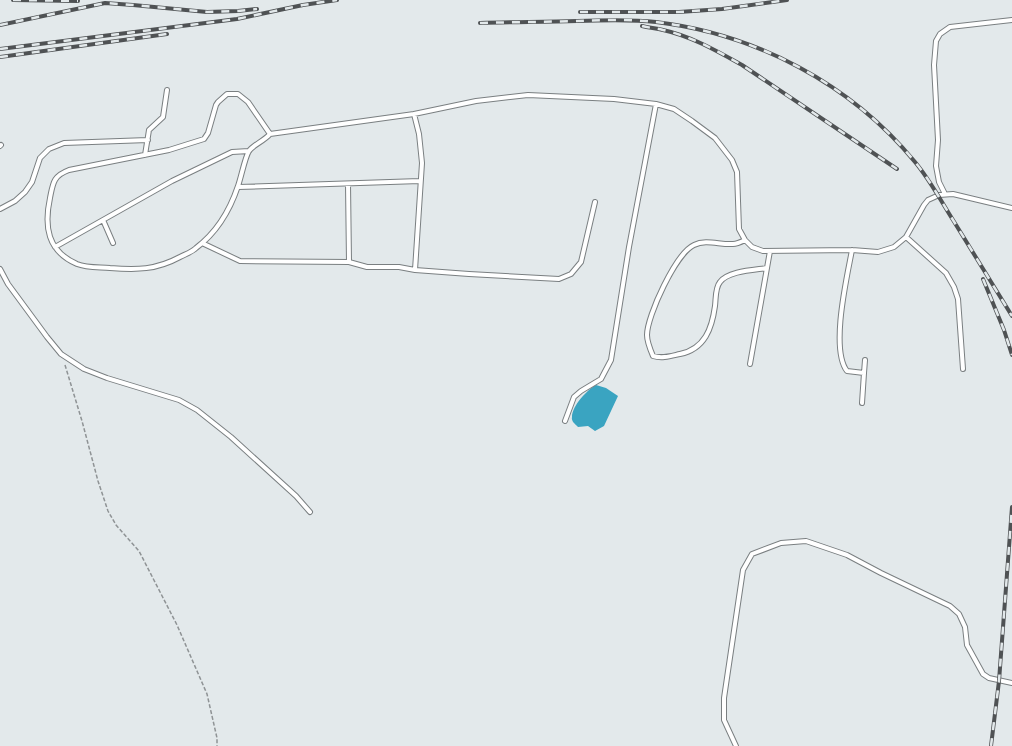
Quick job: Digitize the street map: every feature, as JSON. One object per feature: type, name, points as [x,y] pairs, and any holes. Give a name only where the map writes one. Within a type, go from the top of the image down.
[{"type":"lane","points":[[945,194],[939,182],[936,166],[938,140],[934,66],[936,41],[940,34],[950,27],[1012,20]]},
{"type":"lane","points":[[145,155],[149,130],[163,117],[167,90]]},
{"type":"lane","points":[[249,151],[238,187],[220,222],[210,236],[195,249],[171,262],[153,268],[138,270],[93,267],[78,264],[66,257],[55,247],[49,236],[47,212],[53,182],[58,176],[68,170],[169,150],[204,139],[208,133],[216,105],[227,94],[238,94],[248,102],[270,134]]},
{"type":"lane","points":[[55,247],[172,181],[232,152],[249,151],[270,134],[414,114],[476,101],[528,95],[614,98],[656,104],[674,109],[715,138],[732,160],[737,172],[739,229],[745,240],[752,247],[763,251],[852,250],[878,252],[894,247],[906,237],[928,200],[938,195],[952,194],[1012,208]]},
{"type":"lane","points":[[565,421],[574,397],[601,379],[611,360],[629,247],[656,104]]},
{"type":"lane","points":[[414,114],[419,134],[422,163],[415,270]]},
{"type":"lane","points":[[0,209],[25,192],[32,182],[40,158],[43,153],[49,149],[64,144],[148,140]]},
{"type":"lane","points":[[238,187],[420,181]]},
{"type":"lane","points":[[348,184],[349,262]]},
{"type":"lane","points":[[202,243],[240,261],[349,262],[366,267],[399,267],[415,270],[559,279],[571,274],[581,262],[595,202]]},
{"type":"lane","points":[[103,220],[113,243]]},
{"type":"lane","points":[[906,237],[946,273],[954,287],[958,299],[963,369]]},
{"type":"lane","points":[[745,240],[735,244],[702,242],[688,248],[683,254],[665,282],[650,320],[647,334],[653,356],[659,358],[685,353],[697,347],[705,339],[713,318],[716,290],[720,281],[729,275],[743,271],[767,268]]},
{"type":"lane","points":[[852,250],[840,324],[840,349],[842,360],[848,371],[864,374]]},
{"type":"lane","points":[[750,364],[770,251]]},
{"type":"lane","points":[[0,269],[8,284],[61,354],[84,369],[107,378],[179,400],[197,410],[231,437],[296,496],[310,512]]},
{"type":"lane","points":[[862,403],[865,360]]},
{"type":"lane","points":[[736,746],[724,720],[724,698],[742,570],[752,554],[781,543],[806,541],[847,555],[950,606],[959,614],[966,627],[967,645],[982,674],[989,678],[1012,684]]},
{"type":"path","points":[[61,354],[108,511],[116,525],[139,551],[177,626],[207,694],[217,738],[217,746]]},
{"type":"water","points":[[596,385],[606,388],[618,396],[604,426],[595,431],[588,426],[578,427],[572,418],[574,408],[577,403],[584,394]]},
{"type":"railway","points":[[13,0],[78,1]]},
{"type":"railway","points":[[0,49],[237,19],[303,5],[337,0]]},
{"type":"railway","points":[[580,12],[679,12],[722,9],[787,0]]},
{"type":"railway","points":[[0,25],[105,3],[207,12],[257,9]]},
{"type":"railway","points":[[480,23],[616,20],[656,22],[693,28],[730,38],[765,51],[799,67],[862,109],[890,134],[915,162],[926,176],[1012,316]]},
{"type":"railway","points":[[642,26],[660,29],[684,36],[723,54],[742,65],[897,169]]},
{"type":"railway","points":[[0,57],[167,34]]},
{"type":"railway","points":[[983,279],[1004,330],[1012,355]]},
{"type":"railway","points":[[991,746],[999,681],[1012,507]]}]
